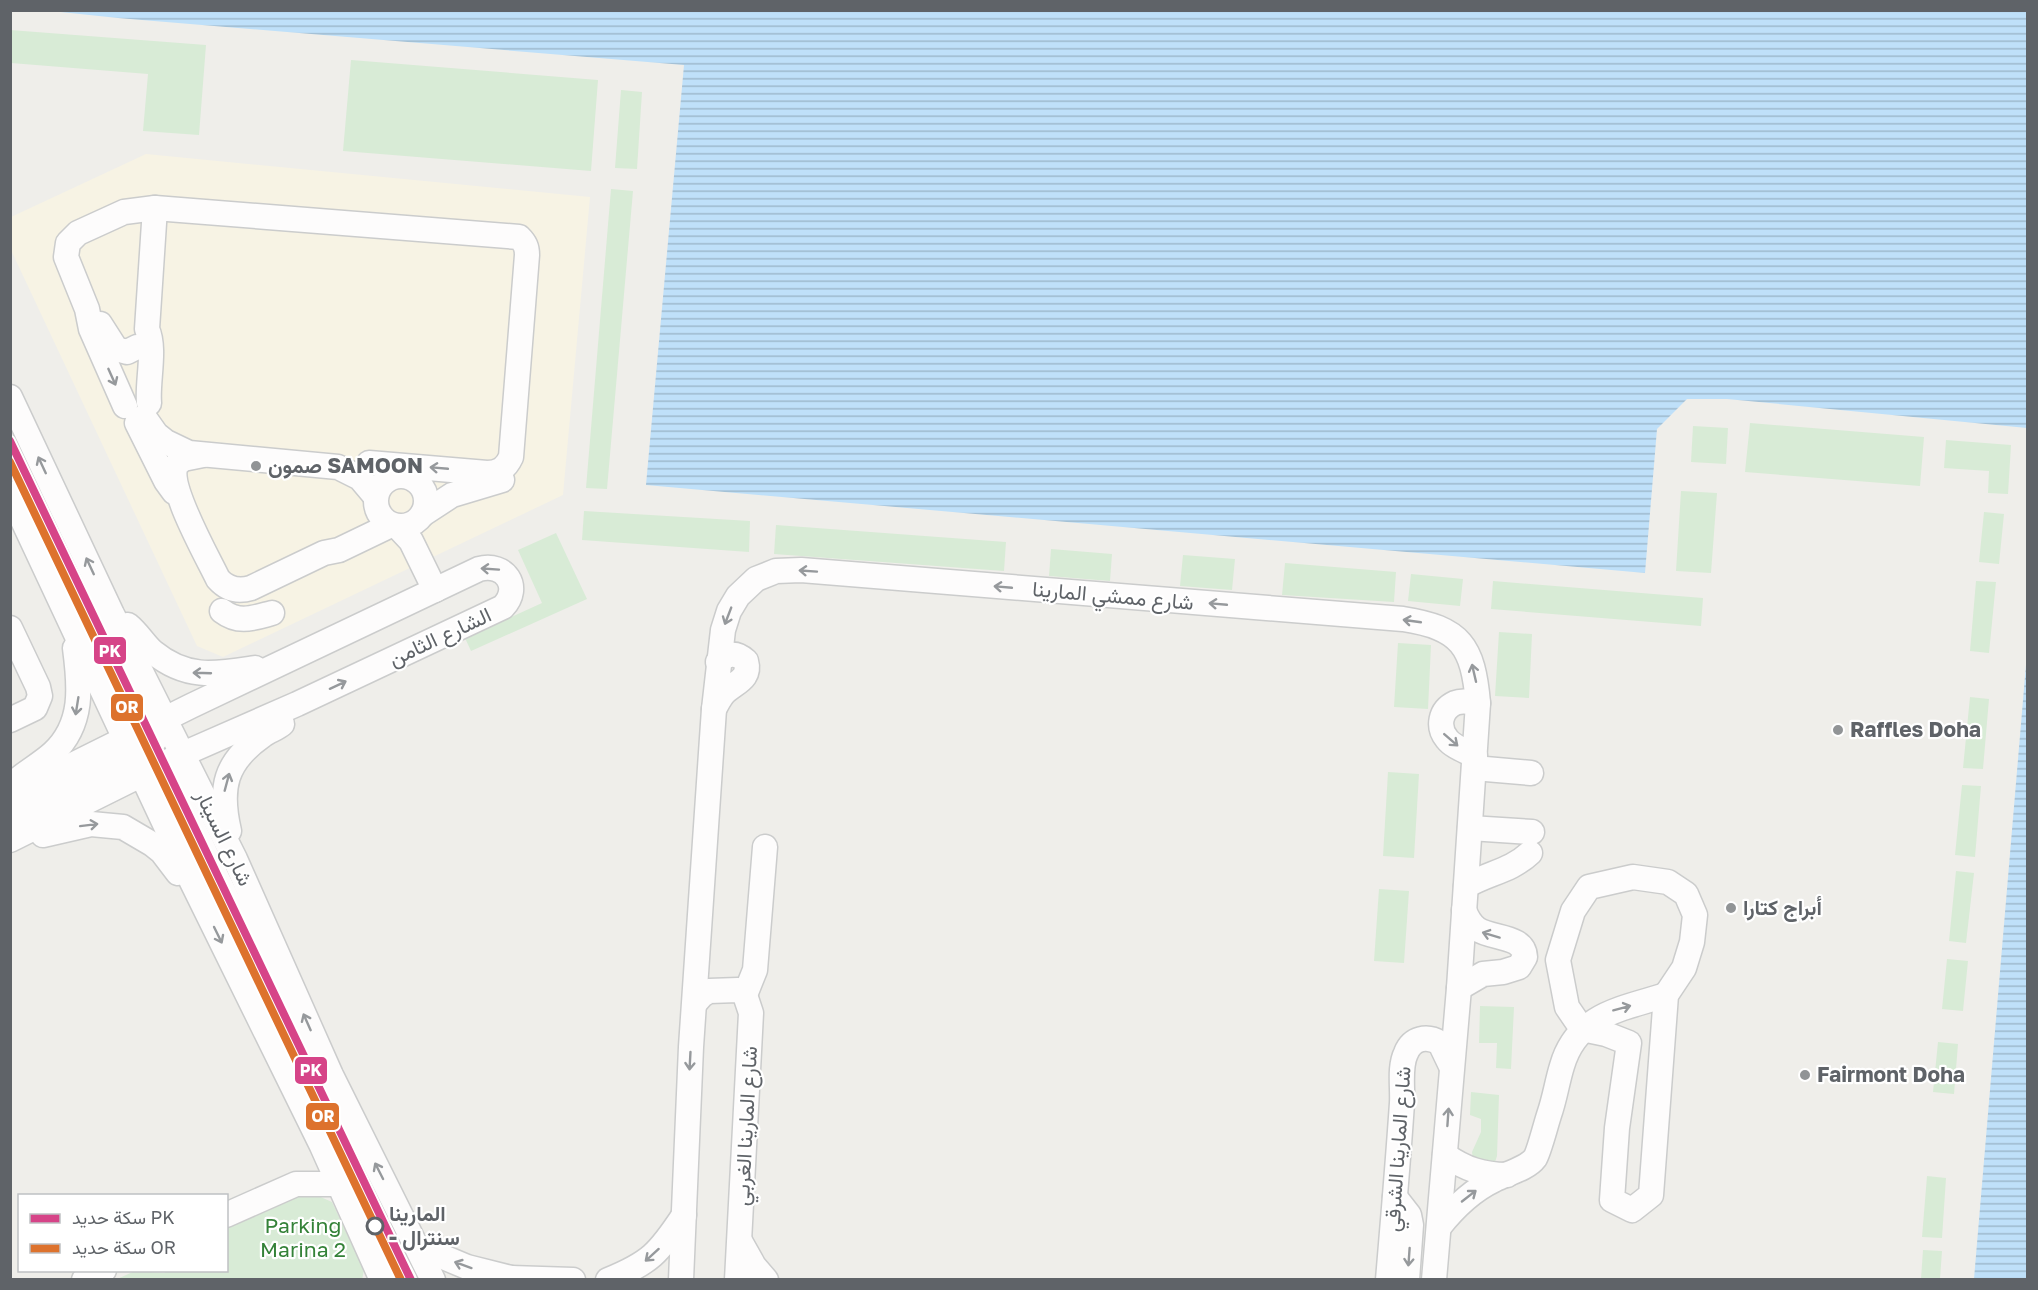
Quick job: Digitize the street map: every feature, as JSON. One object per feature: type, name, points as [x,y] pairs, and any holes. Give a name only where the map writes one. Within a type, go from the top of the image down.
[{"type":"street","points":[[87,309],[100,323],[116,349],[127,352],[142,338],[155,208]]},
{"type":"street","points":[[203,455],[183,459],[176,465],[174,474],[178,495],[218,579],[228,587],[240,590],[251,588],[324,553],[339,538],[386,516],[409,525],[452,495],[510,476],[514,467],[511,457],[527,255],[527,248],[519,237],[155,208],[134,209],[114,215],[78,233],[68,243],[66,257],[87,309],[90,325],[137,408],[156,434],[166,442],[189,453],[327,465],[339,467],[360,478],[386,516],[407,536],[440,587]]},
{"type":"street","points":[[142,338],[151,341],[148,386],[137,408],[165,481],[178,495]]},
{"type":"street","name":"شارع السينار","points":[[10,397],[112,614],[192,882],[322,1146],[382,1280]]},
{"type":"street","points":[[327,465],[342,462],[487,473],[504,468],[511,457]]},
{"type":"street","points":[[369,464],[410,478],[421,486],[426,500],[422,516],[424,543],[440,587]]},
{"type":"street","points":[[386,516],[379,488],[393,477],[402,476]]},
{"type":"street","name":"شارع السينار","points":[[10,493],[73,627],[153,746],[235,860],[331,1075],[433,1280]]},
{"type":"street","points":[[10,536],[36,550],[68,577],[153,746],[297,1046],[331,1075]]},
{"type":"street","name":"الشارع الثامن","points":[[10,796],[153,746],[297,704],[503,608],[511,595],[506,575],[494,567],[479,569],[281,664],[153,746],[11,840]]},
{"type":"street","name":"شارع ممشي المارينا","points":[[698,954],[714,710],[722,695],[742,681],[747,674],[746,661],[740,656],[732,654],[718,662],[723,630],[729,611],[738,596],[756,579],[776,571],[801,570],[1403,619],[1426,623],[1441,627],[1463,646],[1474,671],[1478,703]]},
{"type":"street","points":[[228,587],[228,596],[214,618],[242,620],[272,613]]},
{"type":"street","points":[[112,614],[132,628],[152,651],[174,666],[190,672],[225,673],[281,664]]},
{"type":"street","points":[[10,786],[54,752],[72,728],[78,708],[79,683],[73,627]]},
{"type":"street","points":[[10,628],[38,687],[40,696],[35,708],[10,720]]},
{"type":"street","points":[[10,821],[153,746],[197,720],[291,674],[332,639]]},
{"type":"street","points":[[1445,1280],[1435,1268],[1461,957],[1467,861],[1470,828],[1474,762],[1478,703],[1465,701],[1454,703],[1445,710],[1441,724],[1442,732],[1448,741],[1474,762],[1532,773]]},
{"type":"street","points":[[235,860],[224,810],[224,785],[227,776],[245,750],[264,734],[279,726],[288,718],[297,704]]},
{"type":"street","points":[[11,840],[33,838],[91,824],[123,827],[152,844],[162,852],[174,869],[192,882]]},
{"type":"street","points":[[1465,898],[1494,872],[1514,866],[1531,842],[1470,828]]},
{"type":"street","points":[[695,1003],[709,991],[734,992],[755,970],[765,847]]},
{"type":"street","points":[[1467,861],[1494,872]]},
{"type":"street","points":[[1633,877],[1668,882],[1686,894],[1695,915],[1692,942],[1684,968],[1666,995],[1652,1195],[1632,1210],[1612,1200],[1617,1128],[1629,1043],[1606,1034],[1582,1029],[1567,1007],[1558,960],[1572,911],[1589,887],[1633,877]]},
{"type":"street","points":[[1451,1066],[1444,1048],[1434,1039],[1458,994],[1483,974],[1503,972],[1519,967],[1529,950],[1515,942],[1483,933],[1476,928],[1470,923],[1465,898]]},
{"type":"street","points":[[681,1280],[691,1047],[698,954]]},
{"type":"street","name":"شارع المارينا الغربي","points":[[698,954],[709,974],[734,992],[751,1013],[737,1280]]},
{"type":"street","points":[[1461,957],[1483,974]]},
{"type":"street","points":[[1439,1227],[1469,1195],[1493,1180],[1516,1171],[1535,1158],[1556,1096],[1562,1065],[1572,1043],[1582,1029],[1614,1010],[1666,995]]},
{"type":"street","name":"شارع المارينا الشرقي","points":[[1388,1280],[1404,1059],[1406,1051],[1414,1041],[1434,1039]]},
{"type":"street","points":[[296,1184],[322,1146]]},
{"type":"street","points":[[1445,1155],[1459,1165],[1474,1171],[1490,1175],[1507,1174]]},
{"type":"street","points":[[228,1214],[296,1184],[339,1184]]},
{"type":"street","points":[[1395,1197],[1409,1215],[1411,1225],[1407,1280]]},
{"type":"street","points":[[608,1280],[641,1265],[655,1255],[684,1215]]},
{"type":"street","points":[[354,1216],[378,1229],[405,1280]]},
{"type":"street","points":[[740,1241],[754,1266],[766,1280]]},
{"type":"street","points":[[417,1246],[467,1267],[506,1279],[573,1280]]},
{"type":"street","points":[[1373,1280],[1390,1248]]},
{"type":"street","points":[[84,1280],[100,1272]]},
{"type":"shaded area","points":[[146,154],[590,197],[563,495],[223,657],[197,646],[11,250],[11,217]]},
{"type":"green space","points":[[10,30],[206,45],[199,135],[143,131],[148,74],[11,63]]},
{"type":"green space","points":[[351,60],[598,80],[591,171],[343,151]]},
{"type":"green space","points":[[621,90],[642,92],[637,169],[615,168]]},
{"type":"green space","points":[[611,189],[633,191],[607,489],[586,488]]},
{"type":"green space","points":[[1750,423],[1924,437],[1920,486],[1745,472]]},
{"type":"green space","points":[[1693,426],[1728,428],[1726,464],[1691,462]]},
{"type":"green space","points":[[1946,440],[2011,445],[2008,494],[1988,493],[1989,471],[1944,468]]},
{"type":"green space","points":[[1681,491],[1717,493],[1711,573],[1676,571]]},
{"type":"green space","points":[[584,511],[750,521],[749,552],[582,540]]},
{"type":"green space","points":[[1984,512],[2004,514],[1999,564],[1979,562]]},
{"type":"green space","points":[[776,525],[1006,542],[1004,571],[774,554]]},
{"type":"green space","points":[[556,533],[587,599],[471,651],[465,638],[542,603],[518,550]]},
{"type":"green space","points":[[1051,549],[1112,554],[1110,581],[1049,576]]},
{"type":"green space","points":[[1183,555],[1235,559],[1232,590],[1180,586]]},
{"type":"green space","points":[[1285,563],[1396,572],[1394,602],[1282,595]]},
{"type":"green space","points":[[1411,574],[1463,579],[1460,606],[1408,601]]},
{"type":"green space","points":[[1493,581],[1703,598],[1701,626],[1491,609]]},
{"type":"green space","points":[[1976,581],[1996,582],[1989,653],[1970,651]]},
{"type":"green space","points":[[1499,632],[1532,634],[1529,698],[1495,696]]},
{"type":"green space","points":[[1398,643],[1431,645],[1428,709],[1394,707]]},
{"type":"green space","points":[[1970,697],[1989,699],[1983,769],[1963,768]]},
{"type":"green space","points":[[1388,772],[1419,774],[1414,858],[1383,856]]},
{"type":"green space","points":[[1962,785],[1981,786],[1975,857],[1955,855]]},
{"type":"green space","points":[[1956,871],[1974,873],[1966,943],[1949,941]]},
{"type":"green space","points":[[1379,889],[1409,891],[1404,963],[1374,961]]},
{"type":"green space","points":[[1947,959],[1968,961],[1963,1011],[1942,1009]]},
{"type":"green space","points":[[1480,1006],[1514,1007],[1511,1069],[1496,1068],[1497,1043],[1479,1043]]},
{"type":"green space","points":[[1938,1042],[1958,1044],[1954,1094],[1933,1092]]},
{"type":"green space","points":[[1471,1092],[1499,1095],[1495,1162],[1485,1164],[1473,1160],[1472,1152],[1481,1132],[1481,1119],[1470,1115]]},
{"type":"green space","points":[[1927,1176],[1946,1178],[1942,1238],[1922,1237]]},
{"type":"green space","name":"Parking Marina 2","points":[[307,1191],[332,1202],[364,1270],[362,1280],[115,1280],[133,1272],[228,1272],[228,1225]]},
{"type":"green space","points":[[1923,1250],[1942,1251],[1940,1279],[1921,1279]]},
{"type":"water","points":[[51,11],[2027,11],[2027,428],[1727,399],[1687,399],[1657,429],[1645,573],[646,485],[684,65]]},
{"type":"water","points":[[2027,653],[2027,1279],[1974,1279]]},
{"type":"rail line","name":"PK","points":[[10,441],[411,1280]]},
{"type":"rail line","name":"OR","points":[[10,462],[401,1280]]},
{"type":"place","name":"صمون SAMOON","points":[[256,466]]},
{"type":"place","name":"Raffles Doha","points":[[1838,730]]},
{"type":"place","name":"أبراج كتارا","points":[[1731,908]]},
{"type":"place","name":"Fairmont Doha","points":[[1805,1075]]},
{"type":"place","name":"المارينا - سنترال","points":[[375,1226]]}]
